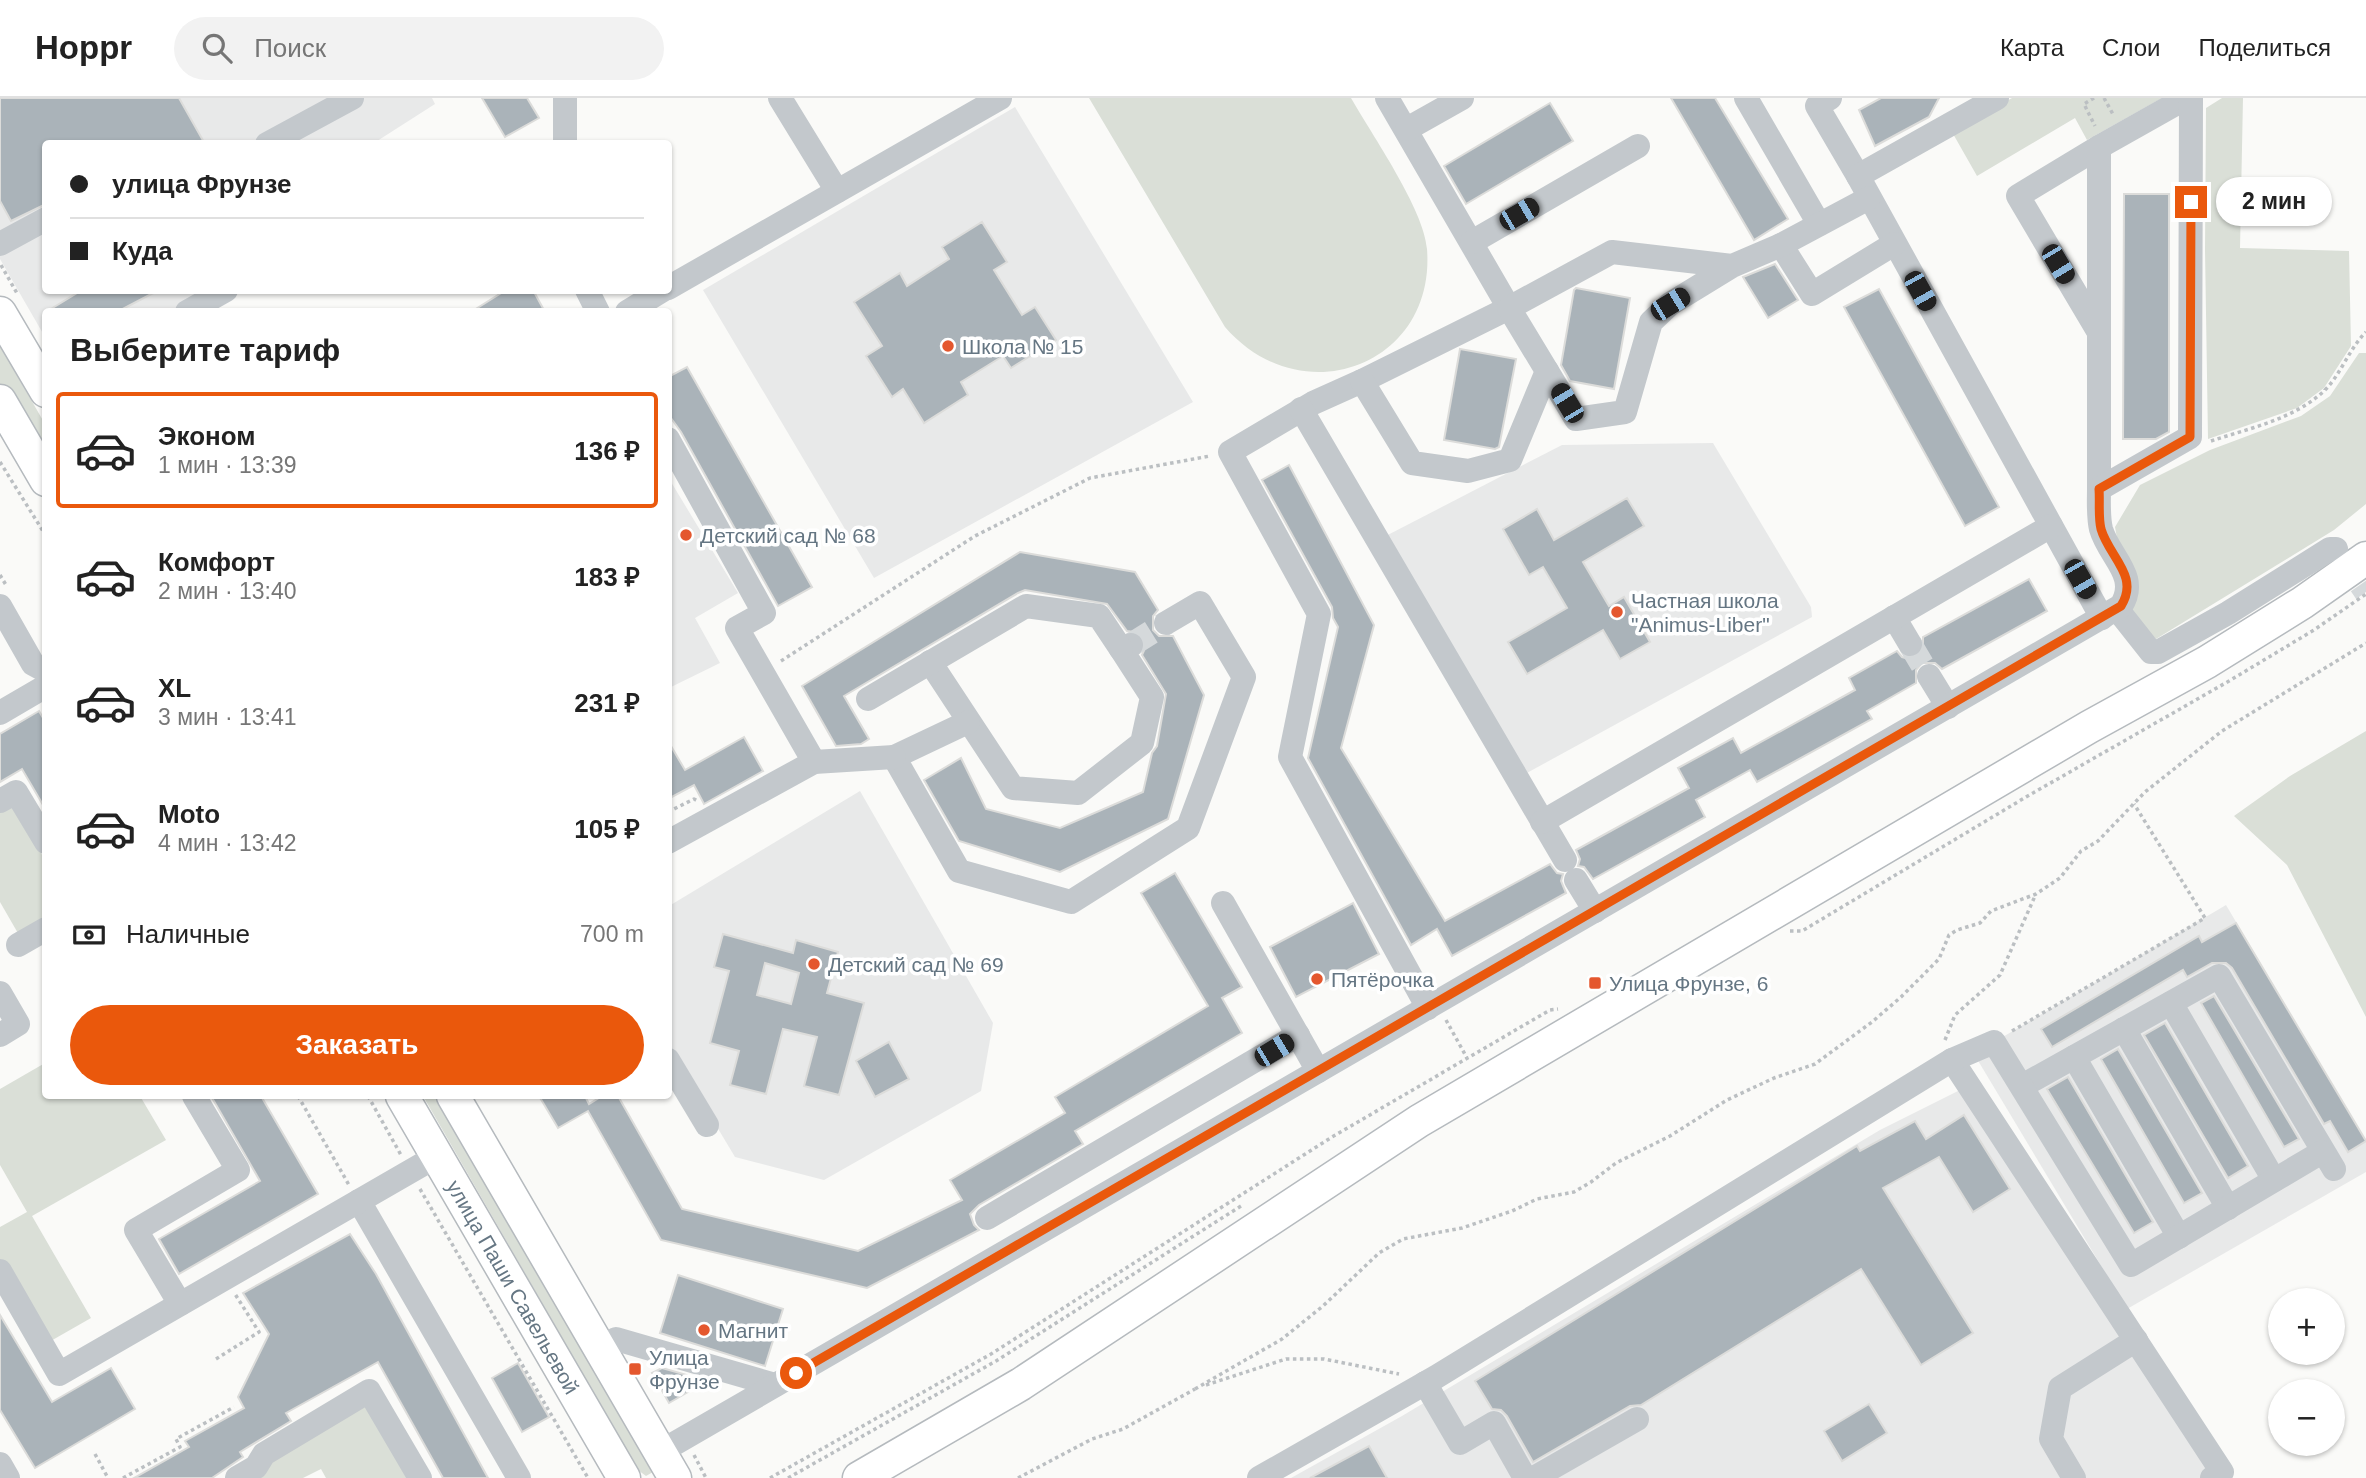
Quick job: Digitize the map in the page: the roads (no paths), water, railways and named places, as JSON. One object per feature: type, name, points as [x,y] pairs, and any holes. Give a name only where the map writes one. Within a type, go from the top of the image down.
[{"type":"main road","points":[[0,313],[42,384]]},
{"type":"main road","points":[[0,401],[42,473]]},
{"type":"main road","points":[[859,1478],[1021,1384],[1419,1121],[2077,734],[2207,662],[2302,603],[2366,558]]},
{"type":"main road","name":"улица Паши Савельевой","points":[[404,1099],[624,1478]]},
{"type":"main road","points":[[455,1099],[667,1465]]},
{"type":"street","points":[[274,140],[352,98]]},
{"type":"street","points":[[565,98],[565,140]]},
{"type":"street","points":[[780,98],[837,191]]},
{"type":"street","points":[[672,286],[1000,98]]},
{"type":"street","points":[[1387,98],[1576,419],[1625,412],[1651,322],[1670,304],[1732,266],[1819,225],[1863,187],[1997,98]]},
{"type":"street","points":[[1407,130],[1462,98]]},
{"type":"street","points":[[1746,98],[1819,225]]},
{"type":"street","points":[[1830,98],[1817,106],[2050,526],[2110,613],[2151,652],[2158,652],[2228,613],[2330,549],[2336,549]]},
{"type":"street","points":[[2098,332],[2018,196],[2102,145],[2189,98],[2198,440],[2099,489]]},
{"type":"street","points":[[667,1465],[775,1385],[2121,606],[2127,593],[2127,578],[2101,528],[2099,489],[2098,332],[2102,145]]},
{"type":"street","points":[[1472,242],[1638,146]]},
{"type":"street","points":[[0,244],[42,221]]},
{"type":"street","points":[[1781,244],[1812,294],[1894,244]]},
{"type":"street","points":[[1432,1005],[1290,757],[1319,614],[1230,452],[1301,409],[1509,308],[1612,252],[1732,266]]},
{"type":"street","points":[[194,308],[219,294]]},
{"type":"street","points":[[634,308],[656,294]]},
{"type":"street","points":[[1362,381],[1412,463],[1468,471],[1510,460],[1547,371]]},
{"type":"street","points":[[1301,409],[1595,911]]},
{"type":"street","points":[[672,446],[764,613],[737,628],[814,762]]},
{"type":"street","points":[[1542,822],[2050,526]]},
{"type":"street","points":[[894,757],[958,871],[1071,902],[1188,828],[1244,677],[1199,603],[1166,623]]},
{"type":"street","points":[[0,606],[33,664],[42,669]]},
{"type":"street","points":[[868,699],[930,662],[1026,606],[1099,616],[1126,647],[1152,697],[1142,743],[1078,793],[1013,788],[930,662]]},
{"type":"street","points":[[1894,617],[1910,644]]},
{"type":"street","points":[[1929,676],[1948,707]]},
{"type":"street","points":[[0,713],[42,688]]},
{"type":"street","points":[[672,840],[814,762],[894,757],[968,722]]},
{"type":"street","points":[[0,801],[16,792],[42,835]]},
{"type":"street","points":[[1223,903],[1318,1071]]},
{"type":"street","points":[[19,945],[42,931]]},
{"type":"street","points":[[1259,1478],[1425,1383],[1952,1060],[1994,1041],[2132,1265],[2274,1180],[2328,1160],[2219,976],[2022,1086]]},
{"type":"street","points":[[0,993],[18,1024],[0,1035]]},
{"type":"street","points":[[2171,1003],[2274,1180]]},
{"type":"street","points":[[2124,1029],[2228,1208]]},
{"type":"street","points":[[987,1218],[1298,1035]]},
{"type":"street","points":[[2074,1057],[2179,1237]]},
{"type":"street","points":[[1952,1060],[2136,1340],[2220,1476]]},
{"type":"street","points":[[672,1067],[707,1125]]},
{"type":"street","points":[[180,1304],[136,1230],[237,1170],[196,1099]]},
{"type":"street","points":[[0,1271],[59,1374],[437,1156]]},
{"type":"street","points":[[358,1201],[519,1478]]},
{"type":"street","points":[[1010,1205],[1030,1238]]},
{"type":"street","points":[[616,1339],[775,1385]]},
{"type":"street","points":[[2074,1478],[2051,1439],[2060,1388],[2136,1340]]},
{"type":"street","points":[[1425,1383],[1460,1443],[1494,1423],[1525,1478]]},
{"type":"street","points":[[237,1478],[256,1467],[264,1454],[369,1391],[420,1478]]},
{"type":"street","points":[[1534,1478],[1637,1419]]},
{"type":"street","points":[[0,1464],[8,1478]]},
{"type":"tunnel","points":[[2340,555],[2366,592]]},
{"type":"tunnel","points":[[1131,645],[1166,623]]},
{"type":"tunnel","points":[[1910,644],[1929,676]]},
{"type":"place","name":"Школа № 15","points":[[948,346]]},
{"type":"place","name":"Детский сад № 68","points":[[686,535]]},
{"type":"place","name":"Частная школа \"Animus-Liber\"","points":[[1617,612]]},
{"type":"place","name":"Детский сад № 69","points":[[814,964]]},
{"type":"place","name":"Пятёрочка","points":[[1317,979]]},
{"type":"place","name":"Улица Фрунзе, 6","points":[[1595,983]]},
{"type":"place","name":"Магнит","points":[[704,1330]]},
{"type":"place","name":"Улица Фрунзе","points":[[635,1369]]}]
